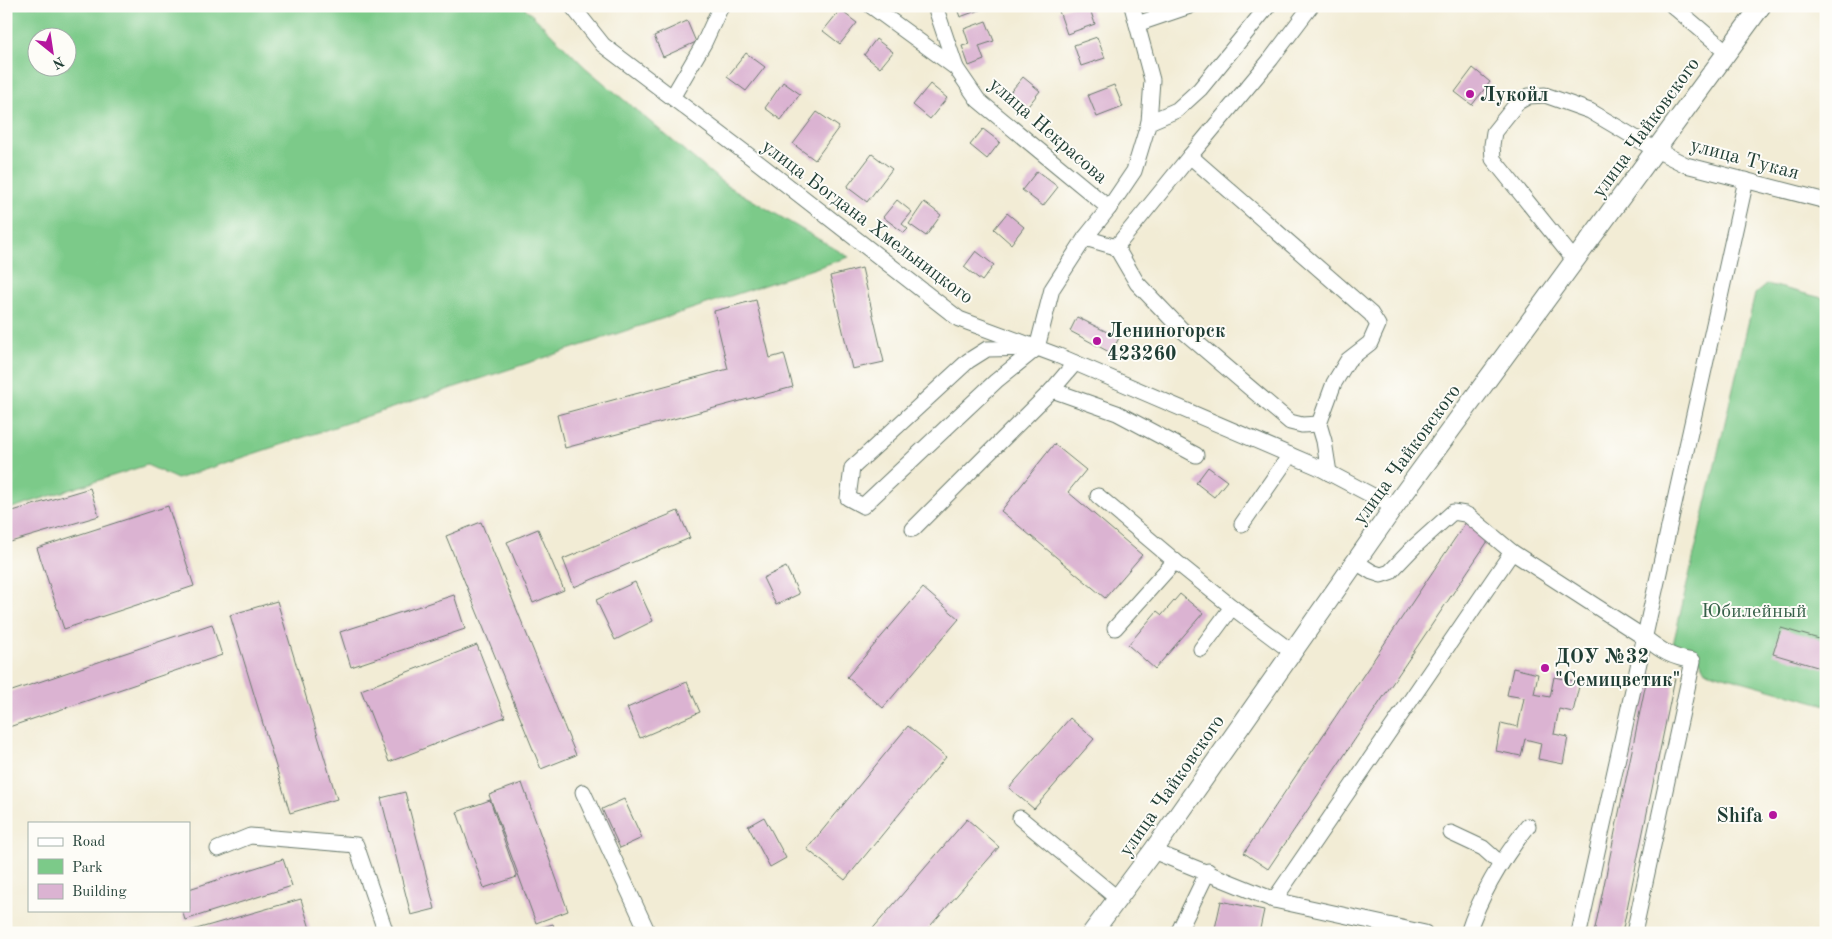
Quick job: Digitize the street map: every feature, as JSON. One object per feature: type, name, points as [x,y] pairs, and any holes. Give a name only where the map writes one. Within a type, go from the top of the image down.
[{"type":"main road","name":"улица Чайковского","points":[[1092,933],[1153,851],[1394,507],[1761,6]]},
{"type":"street","name":"улица Богдана Хмельницкого","points":[[572,6],[603,45],[673,96],[959,319],[1075,363],[1290,455],[1394,507]]},
{"type":"street","points":[[673,96],[704,43],[721,6]]},
{"type":"street","name":"улица Некрасова","points":[[871,6],[956,68],[978,100],[1109,208]]},
{"type":"street","points":[[935,6],[956,68]]},
{"type":"street","points":[[1037,348],[987,349],[968,361],[852,468],[848,498],[863,506],[996,381],[1037,348],[1052,289],[1085,238],[1109,208],[1134,171],[1149,122],[1152,80],[1132,6]]},
{"type":"street","points":[[1137,24],[1190,6]]},
{"type":"street","points":[[1149,122],[1177,110],[1200,88],[1268,6]]},
{"type":"street","points":[[1116,248],[1271,59],[1310,6]]},
{"type":"street","points":[[1680,9],[1727,52]]},
{"type":"street","name":"улица Тукая","points":[[1575,261],[1493,159],[1492,145],[1494,132],[1518,102],[1529,96],[1545,95],[1590,111],[1656,150],[1686,165],[1826,201]]},
{"type":"street","points":[[1190,156],[1371,314],[1378,325],[1370,343],[1348,360],[1334,383],[1319,424],[1329,473]]},
{"type":"street","points":[[1579,933],[1746,180]]},
{"type":"street","points":[[1085,238],[1116,248],[1137,283],[1182,330],[1290,422],[1302,425],[1319,424]]},
{"type":"street","points":[[913,529],[1052,390],[1075,363]]},
{"type":"street","points":[[1052,390],[1117,413],[1196,455]]},
{"type":"street","points":[[1242,524],[1290,455]]},
{"type":"street","points":[[1098,496],[1232,607],[1292,652]]},
{"type":"street","points":[[1356,562],[1381,575],[1390,572],[1414,547],[1453,512],[1469,516],[1512,552],[1645,638],[1668,655],[1693,661],[1634,933]]},
{"type":"street","points":[[1274,900],[1512,552]]},
{"type":"street","points":[[1115,628],[1175,561]]},
{"type":"street","points":[[1201,649],[1232,607]]},
{"type":"street","points":[[582,792],[648,933]]},
{"type":"street","points":[[1020,818],[1118,899]]},
{"type":"street","points":[[1468,933],[1482,898],[1501,864],[1528,826]]},
{"type":"street","points":[[1451,833],[1483,848],[1501,864]]},
{"type":"street","points":[[218,849],[250,836],[356,845],[386,933]]},
{"type":"street","points":[[1153,851],[1274,900],[1425,933]]},
{"type":"street","points":[[1178,933],[1208,872]]},
{"type":"green space","points":[[6,6],[523,6],[586,68],[723,183],[849,257],[177,479],[147,465],[6,510]]},
{"type":"green space","name":"Юбилейный","points":[[1767,284],[1826,299],[1826,705],[1706,671],[1700,660],[1671,653],[1755,294]]},
{"type":"building","points":[[800,6],[812,6],[807,12]]},
{"type":"building","points":[[956,6],[981,6],[982,9],[960,17]]},
{"type":"building","points":[[1072,6],[1089,6],[1095,24],[1067,34],[1059,11]]},
{"type":"building","points":[[840,10],[857,23],[840,44],[823,31]]},
{"type":"building","points":[[687,21],[696,42],[663,57],[654,36]]},
{"type":"building","points":[[986,21],[994,41],[979,46],[984,60],[969,66],[962,46],[969,44],[964,29]]},
{"type":"building","points":[[1097,37],[1105,58],[1081,66],[1074,45]]},
{"type":"building","points":[[876,39],[893,52],[880,68],[864,55]]},
{"type":"building","points":[[746,53],[765,67],[746,91],[727,77]]},
{"type":"building","points":[[1473,68],[1490,82],[1472,105],[1455,92]]},
{"type":"building","points":[[1023,77],[1040,91],[1025,110],[1007,96]]},
{"type":"building","points":[[783,82],[800,94],[781,120],[765,108]]},
{"type":"building","points":[[930,84],[947,98],[930,119],[913,105]]},
{"type":"building","points":[[1114,85],[1123,107],[1097,117],[1088,95]]},
{"type":"building","points":[[817,112],[839,127],[815,160],[793,144]]},
{"type":"building","points":[[983,129],[1000,142],[987,159],[970,145]]},
{"type":"building","points":[[872,154],[892,169],[867,202],[847,187]]},
{"type":"building","points":[[1037,171],[1058,187],[1043,206],[1022,190]]},
{"type":"building","points":[[897,200],[912,212],[902,224],[908,229],[904,233],[883,217]]},
{"type":"building","points":[[924,202],[941,215],[926,236],[909,224]]},
{"type":"building","points":[[1007,213],[1024,227],[1011,244],[994,229]]},
{"type":"building","points":[[976,251],[994,265],[982,281],[964,267]]},
{"type":"building","points":[[862,268],[884,362],[852,369],[830,276]]},
{"type":"building","points":[[756,300],[770,358],[784,354],[793,387],[565,448],[557,415],[728,369],[714,311]]},
{"type":"building","points":[[1077,317],[1119,338],[1111,353],[1070,331]]},
{"type":"building","points":[[1054,444],[1086,470],[1068,492],[1142,555],[1105,598],[1001,511]]},
{"type":"building","points":[[1208,467],[1227,481],[1214,497],[1196,483]]},
{"type":"building","points":[[90,488],[99,516],[7,543],[6,513]]},
{"type":"building","points":[[168,506],[194,586],[64,629],[37,548]]},
{"type":"building","points":[[678,511],[690,538],[574,587],[563,559]]},
{"type":"building","points":[[481,522],[576,755],[541,769],[446,536]]},
{"type":"building","points":[[1466,522],[1490,538],[1268,869],[1244,853]]},
{"type":"building","points":[[538,529],[564,590],[533,603],[507,542]]},
{"type":"building","points":[[786,567],[799,594],[776,605],[763,578]]},
{"type":"building","points":[[635,582],[653,621],[615,640],[596,600]]},
{"type":"building","points":[[923,588],[959,619],[883,708],[847,677]]},
{"type":"building","points":[[1180,594],[1203,613],[1155,669],[1128,645],[1157,611],[1162,615]]},
{"type":"building","points":[[454,595],[465,629],[351,667],[340,632]]},
{"type":"building","points":[[277,601],[337,799],[290,813],[230,615]]},
{"type":"building","points":[[212,624],[222,655],[6,728],[6,693]]},
{"type":"building","points":[[1781,628],[1826,641],[1824,669],[1773,654]]},
{"type":"building","points":[[477,645],[505,717],[389,762],[361,690]]},
{"type":"building","points":[[1513,668],[1538,674],[1534,694],[1550,697],[1554,677],[1580,682],[1573,712],[1559,709],[1554,734],[1568,737],[1563,764],[1538,759],[1541,743],[1525,739],[1521,756],[1496,751],[1501,723],[1518,727],[1524,698],[1507,695]]},
{"type":"building","points":[[1648,673],[1675,678],[1622,933],[1594,933]]},
{"type":"building","points":[[687,682],[700,712],[640,738],[627,708]]},
{"type":"building","points":[[1070,718],[1094,739],[1034,809],[1009,788]]},
{"type":"building","points":[[908,726],[946,757],[845,880],[807,849]]},
{"type":"building","points":[[522,783],[568,911],[536,923],[489,795]]},
{"type":"building","points":[[405,792],[435,909],[411,915],[381,798]]},
{"type":"building","points":[[624,799],[642,838],[620,848],[602,809]]},
{"type":"building","points":[[490,800],[517,877],[484,888],[457,812]]},
{"type":"building","points":[[764,817],[786,858],[770,867],[748,826]]},
{"type":"building","points":[[967,819],[999,847],[924,933],[869,933]]},
{"type":"building","points":[[283,859],[292,886],[185,920],[183,912],[190,912],[190,889]]},
{"type":"building","points":[[301,899],[311,932],[186,933],[186,932]]},
{"type":"building","points":[[1221,901],[1264,910],[1259,933],[1214,933]]},
{"type":"building","points":[[553,924],[556,933],[526,933],[526,932]]},
{"type":"place","name":"Лукойл","points":[[1470,94]]},
{"type":"place","name":"Лениногорск 423260","points":[[1097,341]]},
{"type":"place","name":"ДОУ №32 \"Семицветик\"","points":[[1545,668]]},
{"type":"place","name":"Shifa","points":[[1773,815]]}]
